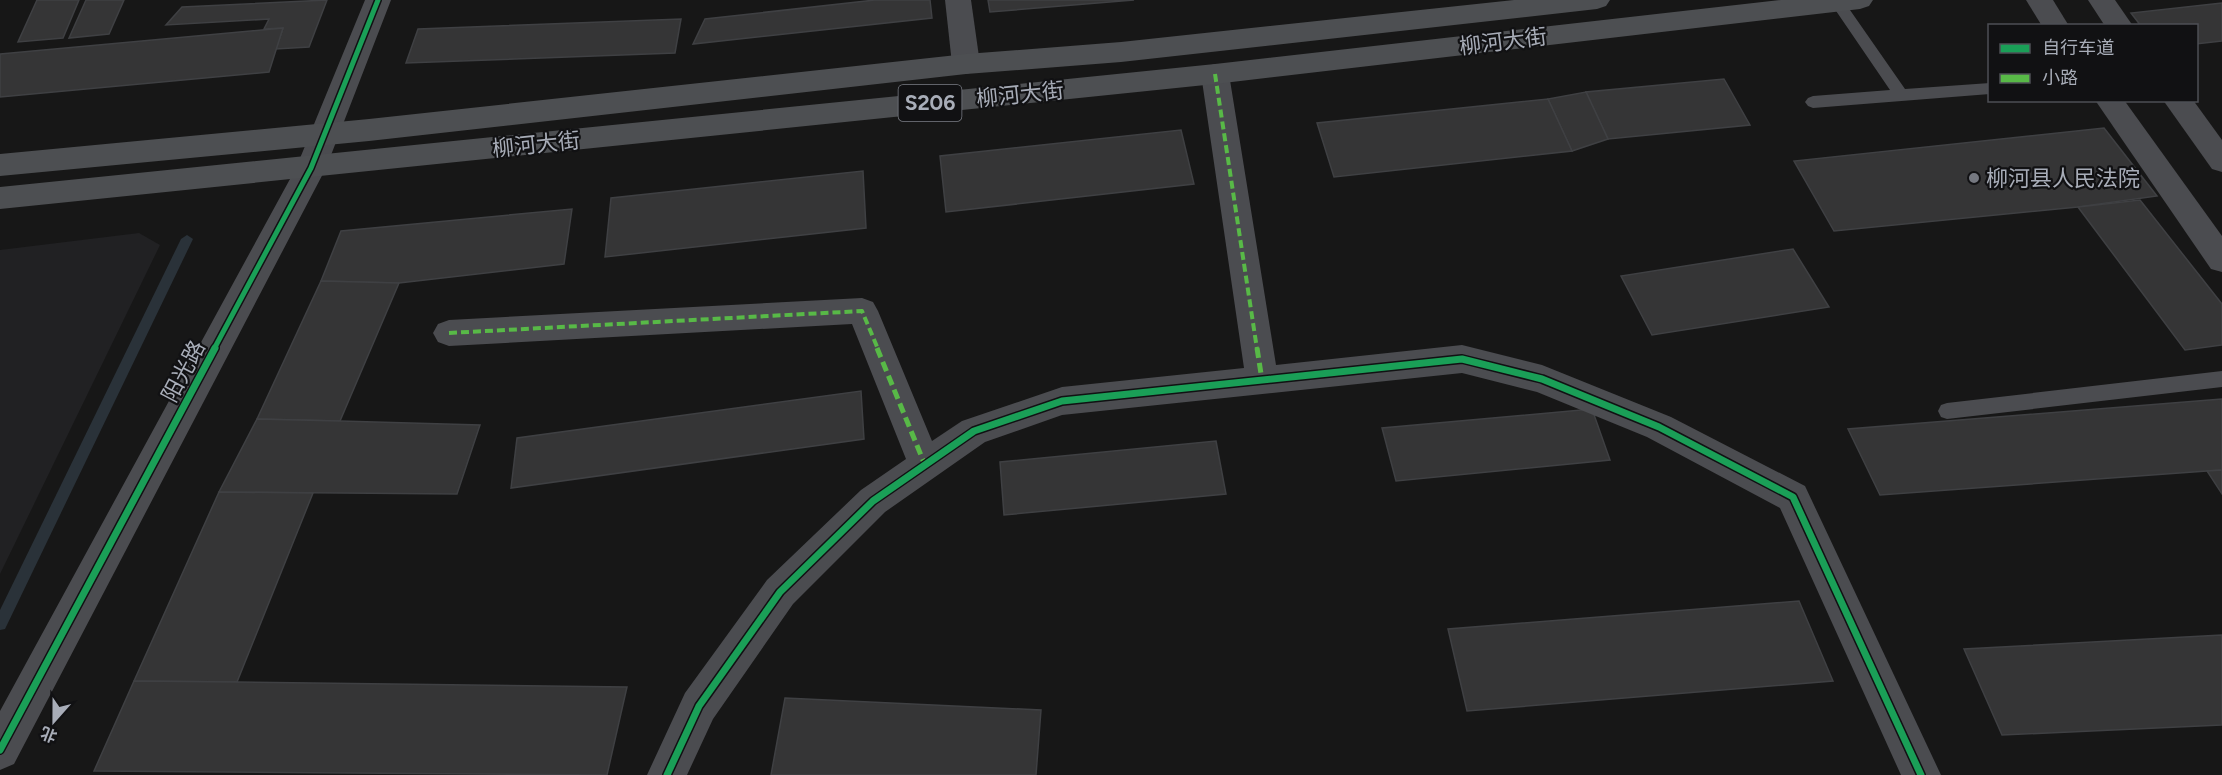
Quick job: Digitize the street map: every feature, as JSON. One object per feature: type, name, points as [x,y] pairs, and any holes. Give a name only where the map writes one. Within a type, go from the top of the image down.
[{"type":"main road","name":"柳河大街","points":[[0,165],[322,134],[966,64],[1133,51],[1597,0]]},
{"type":"main road","name":"柳河大街","points":[[0,198],[1215,74],[1849,1]]},
{"type":"street","name":"阳光路","points":[[0,750],[311,168],[322,134],[341,98],[378,0]]},
{"type":"street","points":[[958,0],[966,64]]},
{"type":"street","points":[[2039,0],[2055,24]]},
{"type":"street","points":[[2101,0],[2119,24]]},
{"type":"street","points":[[1215,74],[1262,380]]},
{"type":"street","points":[[2110,102],[2222,260]]},
{"type":"street","points":[[2178,102],[2222,161]]},
{"type":"street","points":[[449,333],[862,311],[925,465]]},
{"type":"street","points":[[666,775],[699,706],[780,592],[873,501],[974,431],[1062,401],[1462,359],[1542,379],[1659,427],[1793,496],[1921,775]]},
{"type":"lane","points":[[1849,1],[1901,95]]},
{"type":"lane","points":[[1813,102],[1988,88]]},
{"type":"lane","points":[[1947,411],[2222,379]]},
{"type":"shaded area","points":[[139,233],[160,245],[0,574],[0,250]]},
{"type":"building","points":[[37,0],[79,0],[63,38],[18,42]]},
{"type":"building","points":[[86,0],[124,0],[109,34],[69,38]]},
{"type":"building","points":[[327,0],[309,47],[276,49],[283,28],[264,29],[269,19],[166,25],[182,7]]},
{"type":"building","points":[[875,0],[930,0],[932,18],[693,44],[705,19]]},
{"type":"building","points":[[988,0],[1134,0],[990,12]]},
{"type":"building","points":[[2222,3],[2222,41],[2198,44],[2198,24],[2139,24],[2131,13]]},
{"type":"building","points":[[681,19],[675,53],[406,63],[418,29]]},
{"type":"building","points":[[283,28],[269,72],[0,97],[0,54]]},
{"type":"building","points":[[1724,79],[1750,125],[1608,139],[1586,92]]},
{"type":"building","points":[[1586,92],[1608,139],[1572,151],[1548,99]]},
{"type":"building","points":[[1548,99],[1572,151],[1334,177],[1317,123]]},
{"type":"building","name":"柳河县人民法院","points":[[2104,128],[2157,196],[2078,207],[1834,231],[1794,161]]},
{"type":"building","points":[[1181,130],[1194,184],[946,212],[940,156]]},
{"type":"building","points":[[863,171],[866,228],[605,257],[611,198]]},
{"type":"building","points":[[2140,200],[2222,304],[2222,345],[2185,350],[2078,207]]},
{"type":"building","points":[[572,209],[564,264],[399,283],[321,281],[341,231]]},
{"type":"building","points":[[1793,249],[1829,307],[1652,335],[1621,276]]},
{"type":"building","points":[[321,281],[399,283],[340,421],[257,419]]},
{"type":"building","points":[[861,391],[864,439],[511,488],[517,438]]},
{"type":"building","points":[[2222,399],[2222,470],[1880,495],[1848,429]]},
{"type":"building","points":[[1592,409],[1610,460],[1396,481],[1382,428]]},
{"type":"building","points":[[257,419],[480,425],[457,494],[219,492]]},
{"type":"building","points":[[1216,441],[1226,494],[1004,515],[1000,462]]},
{"type":"building","points":[[2222,470],[2222,494],[2207,471]]},
{"type":"building","points":[[219,492],[313,493],[237,682],[134,681]]},
{"type":"building","points":[[1799,601],[1833,681],[1467,711],[1448,629]]},
{"type":"building","points":[[2222,635],[2222,725],[2002,735],[1964,649]]},
{"type":"building","points":[[134,681],[627,687],[607,775],[94,771]]},
{"type":"building","points":[[785,698],[1041,710],[1036,775],[771,775]]},
{"type":"waterway","points":[[0,624],[187,239]]},
{"type":"marked path","points":[[1215,74],[1262,380]]},
{"type":"marked path","points":[[449,333],[862,311],[925,465]]},
{"type":"cycle path","points":[[0,750],[311,168],[378,0]]},
{"type":"cycle path","points":[[667,775],[699,706],[780,592],[873,501],[974,431],[1062,401],[1462,359],[1542,379],[1659,427],[1793,497],[1921,775]]},
{"type":"place","name":"柳河县人民法院","points":[[1974,178]]}]
